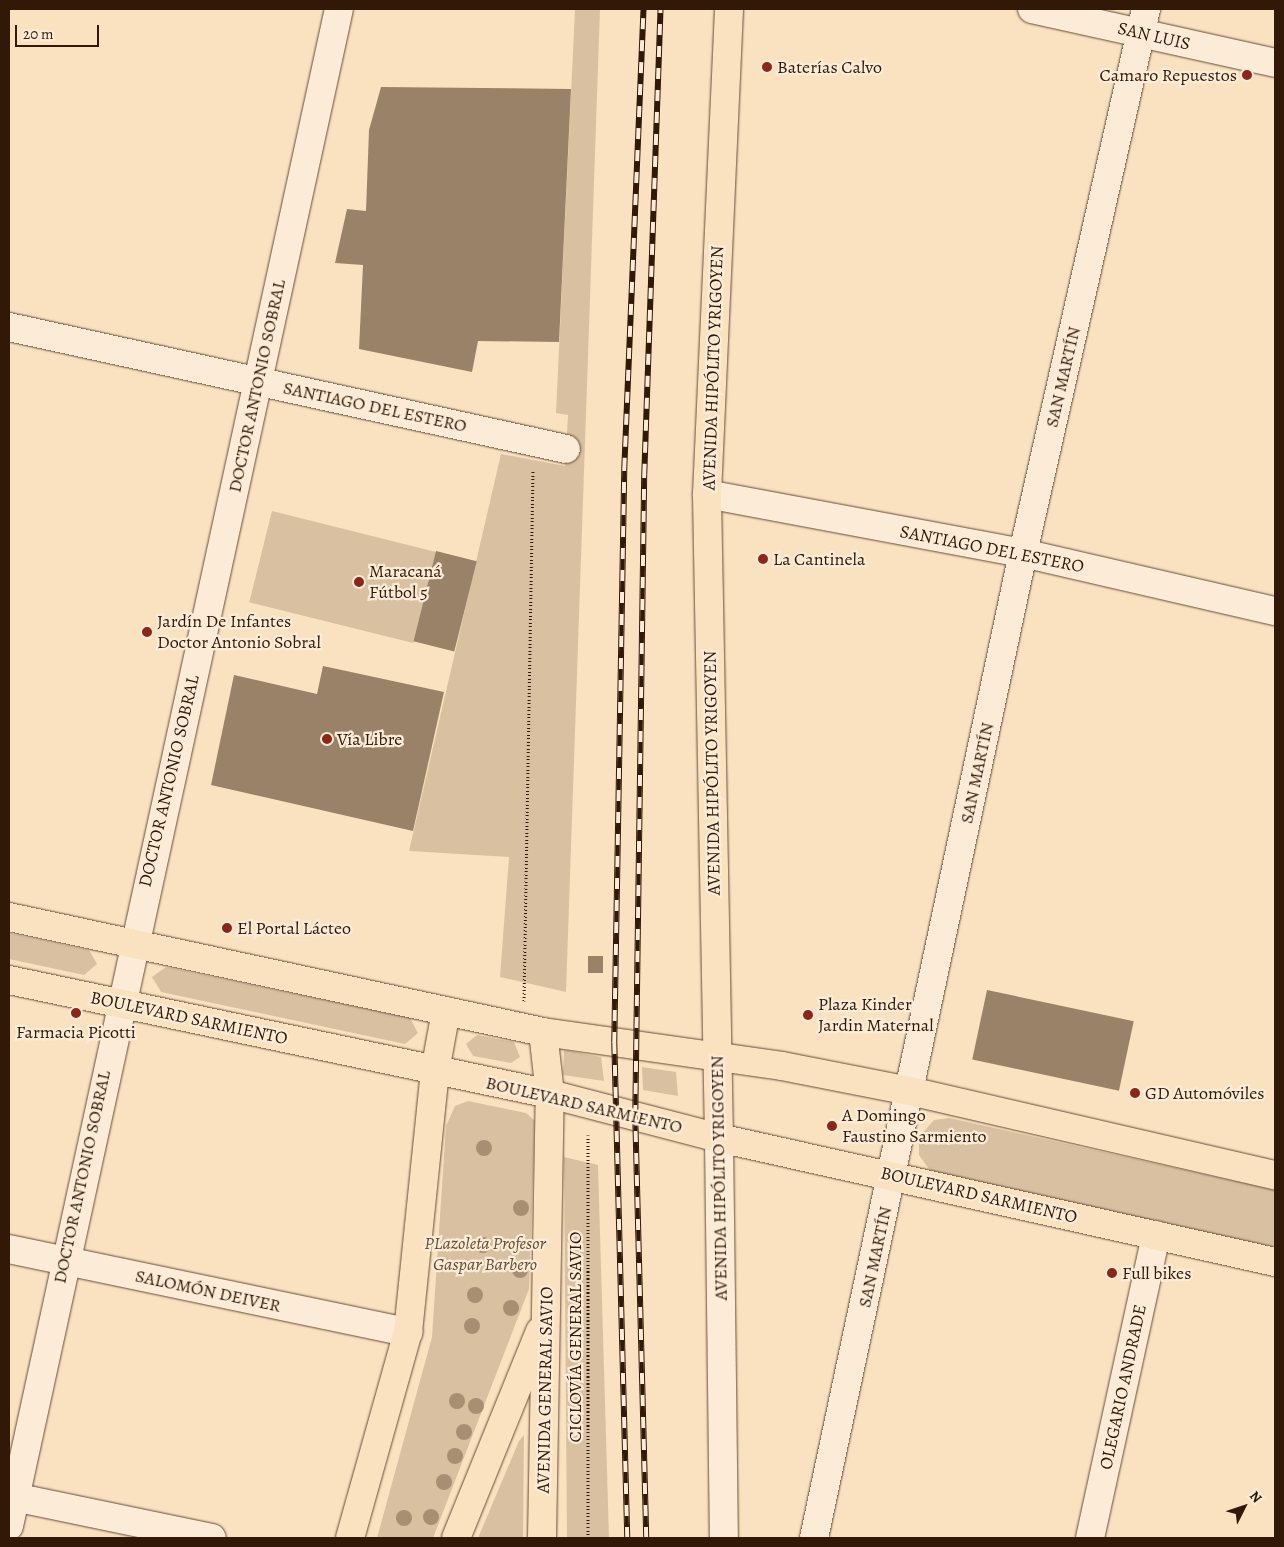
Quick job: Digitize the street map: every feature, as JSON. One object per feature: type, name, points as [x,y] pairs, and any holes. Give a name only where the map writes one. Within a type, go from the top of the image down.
[{"type":"main road","name":"AVENIDA HIPÓLITO YRIGOYEN","points":[[719,1138],[707,494],[729,9]]},
{"type":"main road","points":[[9,916],[534,1030],[716,1057],[910,1091],[1275,1175]]},
{"type":"main road","name":"BOULEVARD SARMIENTO","points":[[9,980],[550,1094],[719,1138],[1275,1262]]},
{"type":"main road","points":[[350,1538],[408,1332],[435,1071],[446,1011]]},
{"type":"main road","name":"AVENIDA GENERAL SAVIO","points":[[534,1030],[550,1094],[542,1538]]},
{"type":"main road","points":[[456,1538],[546,1314]]},
{"type":"street","name":"DOCTOR ANTONIO SOBRAL","points":[[9,1526],[12,1496],[259,381],[339,9]]},
{"type":"street","name":"SAN LUIS","points":[[1032,9],[1144,21],[1275,63]]},
{"type":"street","name":"SAN MARTÍN","points":[[814,1538],[1023,553],[1144,21]]},
{"type":"street","name":"SANTIAGO DEL ESTERO","points":[[9,327],[566,449]]},
{"type":"street","name":"SANTIAGO DEL ESTERO","points":[[707,494],[1023,553],[1275,611]]},
{"type":"street","name":"AVENIDA HIPÓLITO YRIGOYEN","points":[[719,1138],[724,1538]]},
{"type":"street","name":"OLEGARIO ANDRADE","points":[[1090,1538],[1156,1235]]},
{"type":"street","name":"SALOMÓN DEIVER","points":[[9,1249],[408,1332]]},
{"type":"street","points":[[12,1496],[212,1538]]},
{"type":"path","points":[[534,442],[534,1030]]},
{"type":"path","name":"CICLOVÍA GENERAL SAVIO","points":[[588,1136],[588,1538]]},
{"type":"green space","points":[[575,9],[600,9],[566,992],[500,977],[509,857],[409,851],[501,454],[565,466],[568,415],[556,413]]},
{"type":"green space","points":[[272,511],[436,552],[413,643],[249,602]]},
{"type":"green space","points":[[9,933],[89,950],[97,964],[84,975],[9,959]]},
{"type":"green space","points":[[166,967],[410,1018],[418,1033],[405,1044],[161,992],[152,977]]},
{"type":"green space","points":[[477,1035],[514,1042],[520,1057],[511,1063],[473,1056],[466,1044]]},
{"type":"green space","points":[[564,1050],[601,1057],[604,1081],[563,1075]]},
{"type":"green space","points":[[642,1067],[676,1072],[678,1096],[643,1090]]},
{"type":"green space","name":"PLazoleta Profesor Gaspar Barbero","points":[[468,1101],[526,1113],[535,1121],[529,1289],[433,1538],[377,1538],[432,1337],[446,1126],[455,1106]]},
{"type":"green space","points":[[949,1118],[1275,1190],[1275,1249],[931,1172],[919,1155],[919,1137],[934,1120]]},
{"type":"green space","points":[[564,1157],[598,1165],[609,1538],[567,1538]]},
{"type":"green space","points":[[524,1435],[523,1538],[478,1538],[519,1441]]},
{"type":"building","points":[[381,87],[571,89],[559,342],[478,341],[472,372],[359,349],[363,265],[335,263],[347,209],[366,211],[369,130]]},
{"type":"building","points":[[436,551],[477,561],[454,651],[414,641]]},
{"type":"building","name":"Vía Libre","points":[[323,666],[444,692],[413,831],[211,785],[234,675],[317,694]]},
{"type":"building","points":[[588,956],[603,956],[603,973],[588,973]]},
{"type":"building","points":[[987,990],[1134,1021],[1119,1091],[972,1059]]},
{"type":"railway","points":[[627,1538],[614,1043],[624,469],[643,9]]},
{"type":"railway","points":[[646,1538],[635,1116],[644,475],[660,9]]},
{"type":"place","name":"Baterías Calvo","points":[[767,67]]},
{"type":"place","name":"Camaro Repuestos","points":[[1247,75]]},
{"type":"place","name":"La Cantinela","points":[[763,559]]},
{"type":"place","name":"Maracaná Fútbol 5","points":[[359,582]]},
{"type":"place","name":"Jardín De Infantes Doctor Antonio Sobral","points":[[147,632]]},
{"type":"place","name":"Vía Libre","points":[[327,739]]},
{"type":"place","name":"El Portal Lácteo","points":[[227,928]]},
{"type":"place","name":"Farmacia Picotti","points":[[76,1013]]},
{"type":"place","name":"Plaza Kinder Jardin Maternal","points":[[808,1015]]},
{"type":"place","name":"GD Automóviles","points":[[1135,1093]]},
{"type":"place","name":"A Domingo Faustino Sarmiento","points":[[832,1126]]},
{"type":"place","name":"Full bikes","points":[[1112,1273]]}]
